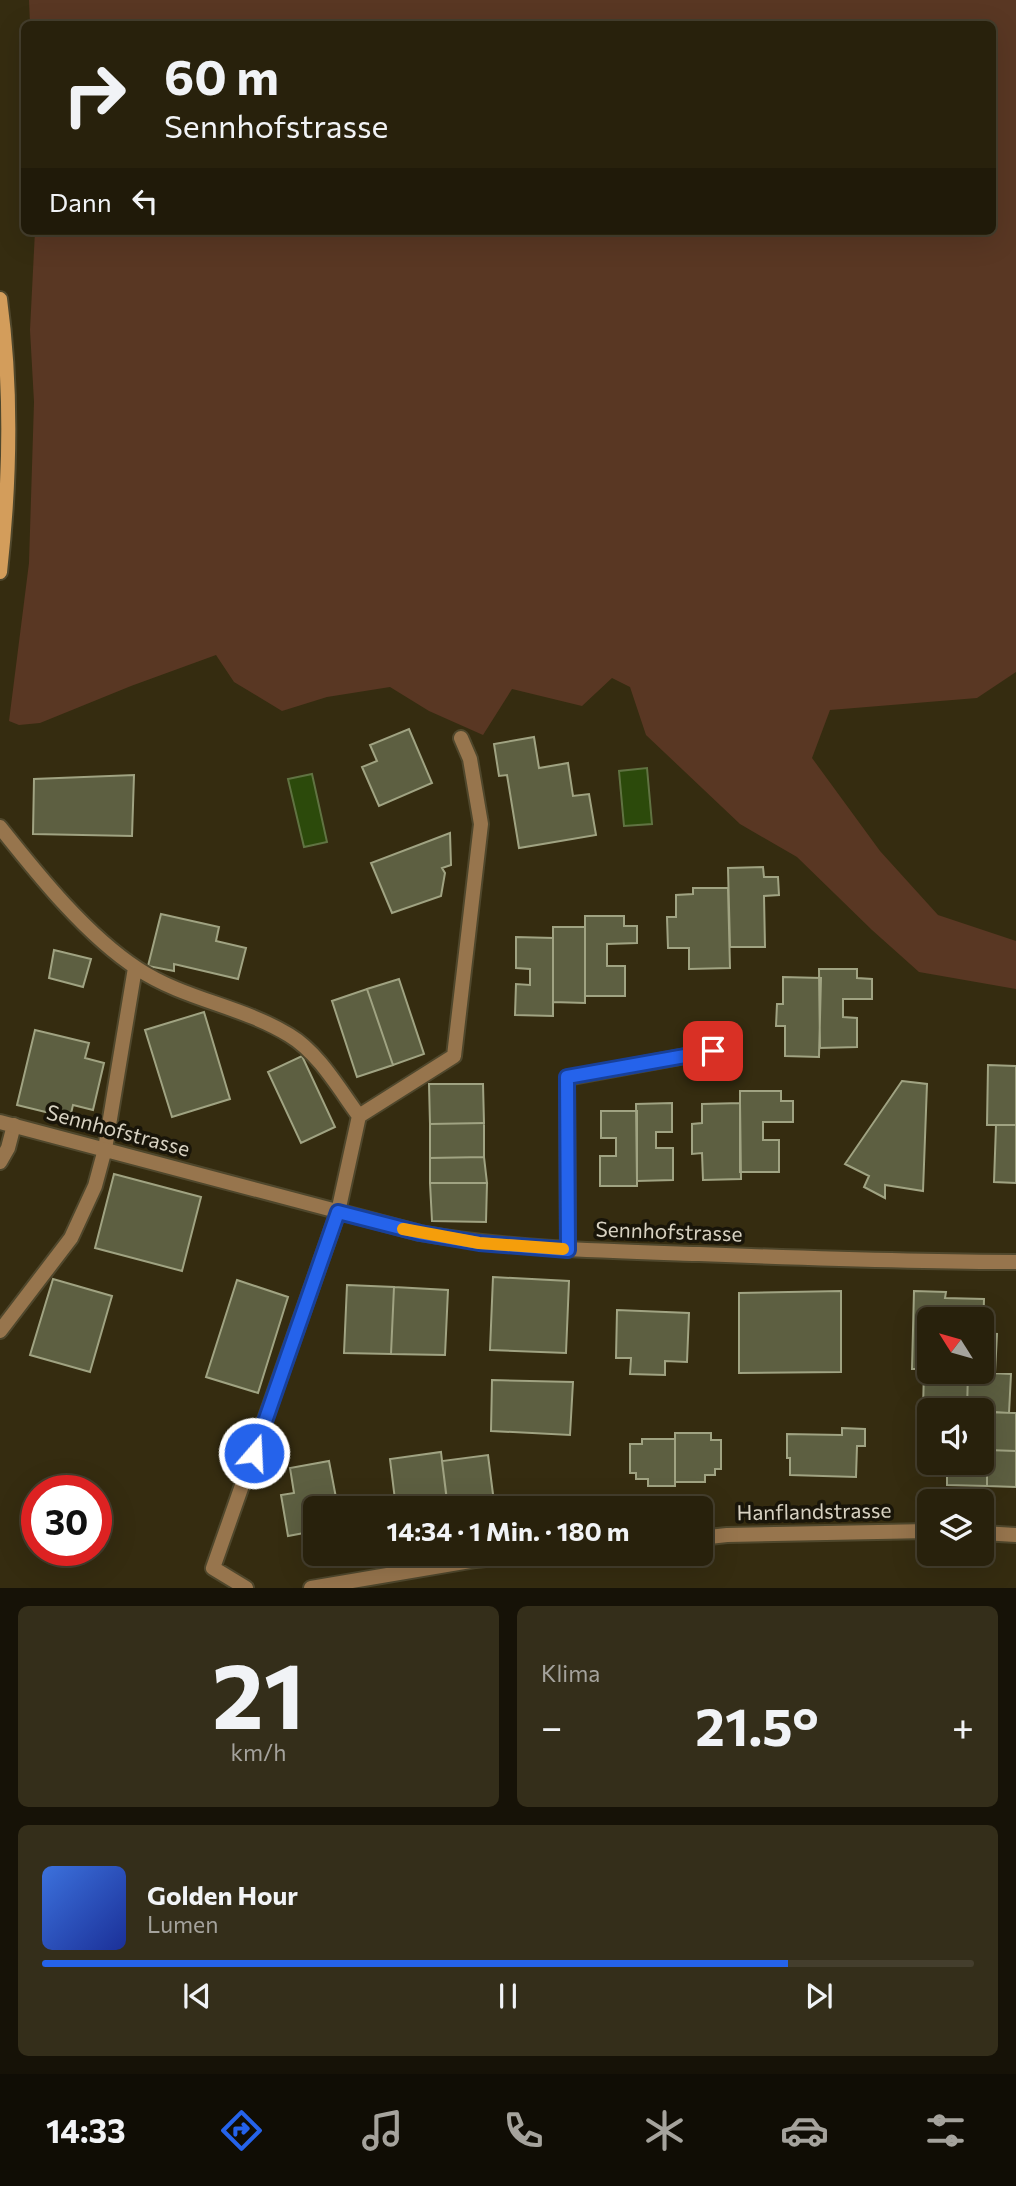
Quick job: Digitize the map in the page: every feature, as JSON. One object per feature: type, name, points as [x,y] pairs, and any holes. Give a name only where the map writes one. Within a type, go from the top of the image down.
[{"type":"main road","points":[[0,299],[7,394],[7,476],[0,572]]},
{"type":"street","points":[[246,1587],[213,1568],[338,1212],[359,1116],[454,1056],[481,824],[470,759],[461,738]]},
{"type":"street","points":[[0,827],[47,887],[135,968],[168,987],[270,1025],[292,1036],[310,1052],[359,1116]]},
{"type":"street","points":[[0,1331],[71,1238],[95,1186],[105,1149],[135,968]]},
{"type":"street","points":[[568,1250],[567,1077],[713,1051]]},
{"type":"street","points":[[0,1163],[8,1148],[7,1124]]},
{"type":"street","name":"Sennhofstrasse","points":[[7,1124],[420,1233],[467,1241],[568,1250],[894,1261],[1016,1262]]},
{"type":"street","name":"Hanflandstrasse","points":[[713,1537],[917,1531]]},
{"type":"street","points":[[994,1534],[1016,1535]]},
{"type":"street","points":[[311,1587],[439,1566]]},
{"type":"shaded area","points":[[29,0],[1016,0],[1016,672],[977,698],[830,710],[812,758],[880,851],[938,915],[1016,941],[1016,989],[919,972],[797,857],[740,824],[646,735],[630,687],[612,678],[582,706],[512,689],[483,735],[429,711],[390,687],[327,697],[282,711],[234,682],[216,655],[40,723],[19,725],[9,721],[29,563],[34,402],[30,330],[35,235],[996,235],[996,21],[30,21]]},
{"type":"shaded area","points":[[647,768],[652,824],[624,826],[619,771]]},
{"type":"shaded area","points":[[312,774],[327,842],[304,847],[288,779]]},
{"type":"building","points":[[409,729],[432,783],[379,806],[362,767],[377,761],[370,745]]},
{"type":"building","points":[[534,737],[539,768],[568,763],[573,796],[589,794],[596,835],[519,848],[507,775],[499,776],[494,744]]},
{"type":"building","points":[[134,775],[132,836],[33,834],[34,779]]},
{"type":"building","points":[[450,833],[451,865],[442,868],[445,873],[441,896],[392,913],[371,863]]},
{"type":"building","points":[[763,867],[764,877],[778,877],[779,895],[764,896],[765,947],[730,947],[728,868]]},
{"type":"building","points":[[693,888],[728,888],[730,968],[689,969],[689,948],[668,948],[667,917],[676,917],[676,895],[693,894]]},
{"type":"building","points":[[161,914],[219,927],[216,941],[246,948],[238,979],[174,964],[174,971],[148,966]]},
{"type":"building","points":[[585,916],[624,916],[624,926],[637,926],[637,943],[607,944],[607,966],[625,966],[625,996],[585,996]]},
{"type":"building","points":[[553,927],[585,927],[585,1003],[553,1002]]},
{"type":"building","points":[[516,937],[553,938],[553,1016],[515,1015],[516,984],[530,985],[530,969],[516,968]]},
{"type":"building","points":[[54,950],[91,959],[83,987],[49,978]]},
{"type":"building","points":[[819,969],[857,969],[857,978],[872,979],[872,999],[843,999],[843,1017],[857,1018],[857,1047],[820,1048]]},
{"type":"building","points":[[783,977],[821,978],[819,1057],[785,1056],[785,1026],[776,1026],[777,1004],[783,1004]]},
{"type":"building","points":[[399,979],[424,1054],[393,1065],[367,989]]},
{"type":"building","points":[[367,989],[393,1065],[357,1077],[332,1001]]},
{"type":"building","points":[[204,1012],[230,1099],[172,1117],[145,1030]]},
{"type":"building","points":[[35,1030],[89,1043],[85,1058],[104,1063],[93,1110],[73,1105],[70,1118],[17,1105]]},
{"type":"building","points":[[302,1056],[335,1127],[301,1143],[268,1072]]},
{"type":"building","points":[[988,1065],[1016,1066],[1016,1125],[987,1125]]},
{"type":"building","points":[[902,1081],[927,1084],[923,1191],[885,1185],[885,1198],[864,1187],[869,1176],[845,1164]]},
{"type":"building","points":[[429,1084],[483,1084],[484,1123],[430,1124]]},
{"type":"building","points":[[740,1091],[781,1091],[781,1101],[793,1101],[793,1122],[763,1122],[763,1140],[779,1140],[779,1172],[740,1172]]},
{"type":"building","points":[[672,1103],[672,1132],[656,1132],[656,1148],[673,1148],[673,1180],[637,1181],[636,1104]]},
{"type":"building","points":[[740,1103],[741,1179],[703,1180],[702,1153],[692,1154],[692,1124],[702,1123],[702,1104]]},
{"type":"building","points":[[601,1111],[637,1111],[637,1186],[600,1186],[600,1156],[616,1156],[616,1138],[601,1138]]},
{"type":"building","points":[[484,1123],[484,1157],[430,1158],[430,1124]]},
{"type":"building","points":[[996,1125],[1016,1125],[1016,1183],[994,1182]]},
{"type":"building","points":[[484,1157],[487,1183],[430,1183],[430,1158]]},
{"type":"building","points":[[114,1174],[201,1197],[182,1271],[95,1248]]},
{"type":"building","points":[[430,1183],[487,1183],[486,1222],[432,1221]]},
{"type":"building","points":[[493,1277],[569,1281],[566,1353],[490,1350]]},
{"type":"building","points":[[53,1279],[112,1296],[90,1372],[30,1355]]},
{"type":"building","points":[[237,1280],[288,1297],[258,1393],[206,1377]]},
{"type":"building","points":[[347,1285],[394,1287],[391,1354],[344,1353]]},
{"type":"building","points":[[394,1287],[448,1290],[445,1355],[391,1354]]},
{"type":"building","points":[[841,1291],[841,1372],[739,1373],[739,1293]]},
{"type":"building","points":[[914,1291],[946,1292],[945,1298],[984,1299],[984,1307],[917,1307],[917,1369],[912,1369]]},
{"type":"building","points":[[617,1310],[689,1313],[687,1362],[665,1361],[665,1375],[630,1374],[631,1358],[616,1358]]},
{"type":"building","points":[[994,1334],[997,1334],[994,1373]]},
{"type":"building","points":[[994,1373],[1011,1374],[1009,1413],[994,1412],[994,1398],[967,1398],[968,1384],[994,1384]]},
{"type":"building","points":[[492,1380],[573,1382],[570,1435],[491,1431]]},
{"type":"building","points":[[924,1384],[968,1384],[967,1398],[923,1398]]},
{"type":"building","points":[[994,1412],[1016,1413],[1016,1451],[994,1450]]},
{"type":"building","points":[[842,1428],[865,1429],[865,1446],[857,1446],[856,1477],[790,1475],[787,1434],[842,1435]]},
{"type":"building","points":[[675,1433],[711,1433],[711,1440],[721,1440],[721,1469],[715,1469],[715,1475],[705,1475],[705,1482],[675,1482]]},
{"type":"building","points":[[642,1439],[675,1439],[675,1486],[648,1486],[648,1479],[636,1479],[636,1473],[630,1473],[630,1444],[642,1444]]},
{"type":"building","points":[[994,1450],[1016,1451],[1016,1487],[987,1486],[987,1475],[994,1475]]},
{"type":"building","points":[[441,1452],[446,1496],[395,1496],[390,1459]]},
{"type":"building","points":[[488,1455],[493,1496],[446,1496],[442,1461]]},
{"type":"building","points":[[329,1461],[336,1496],[303,1496],[303,1533],[288,1536],[281,1495],[294,1493],[290,1468]]},
{"type":"building","points":[[947,1475],[987,1475],[987,1486],[947,1485]]},
{"type":"slow traffic","points":[[403,1229],[479,1243],[563,1249]]},
{"type":"route","points":[[254,1453],[338,1212],[420,1233],[479,1243],[568,1250],[567,1077],[713,1051]]}]
